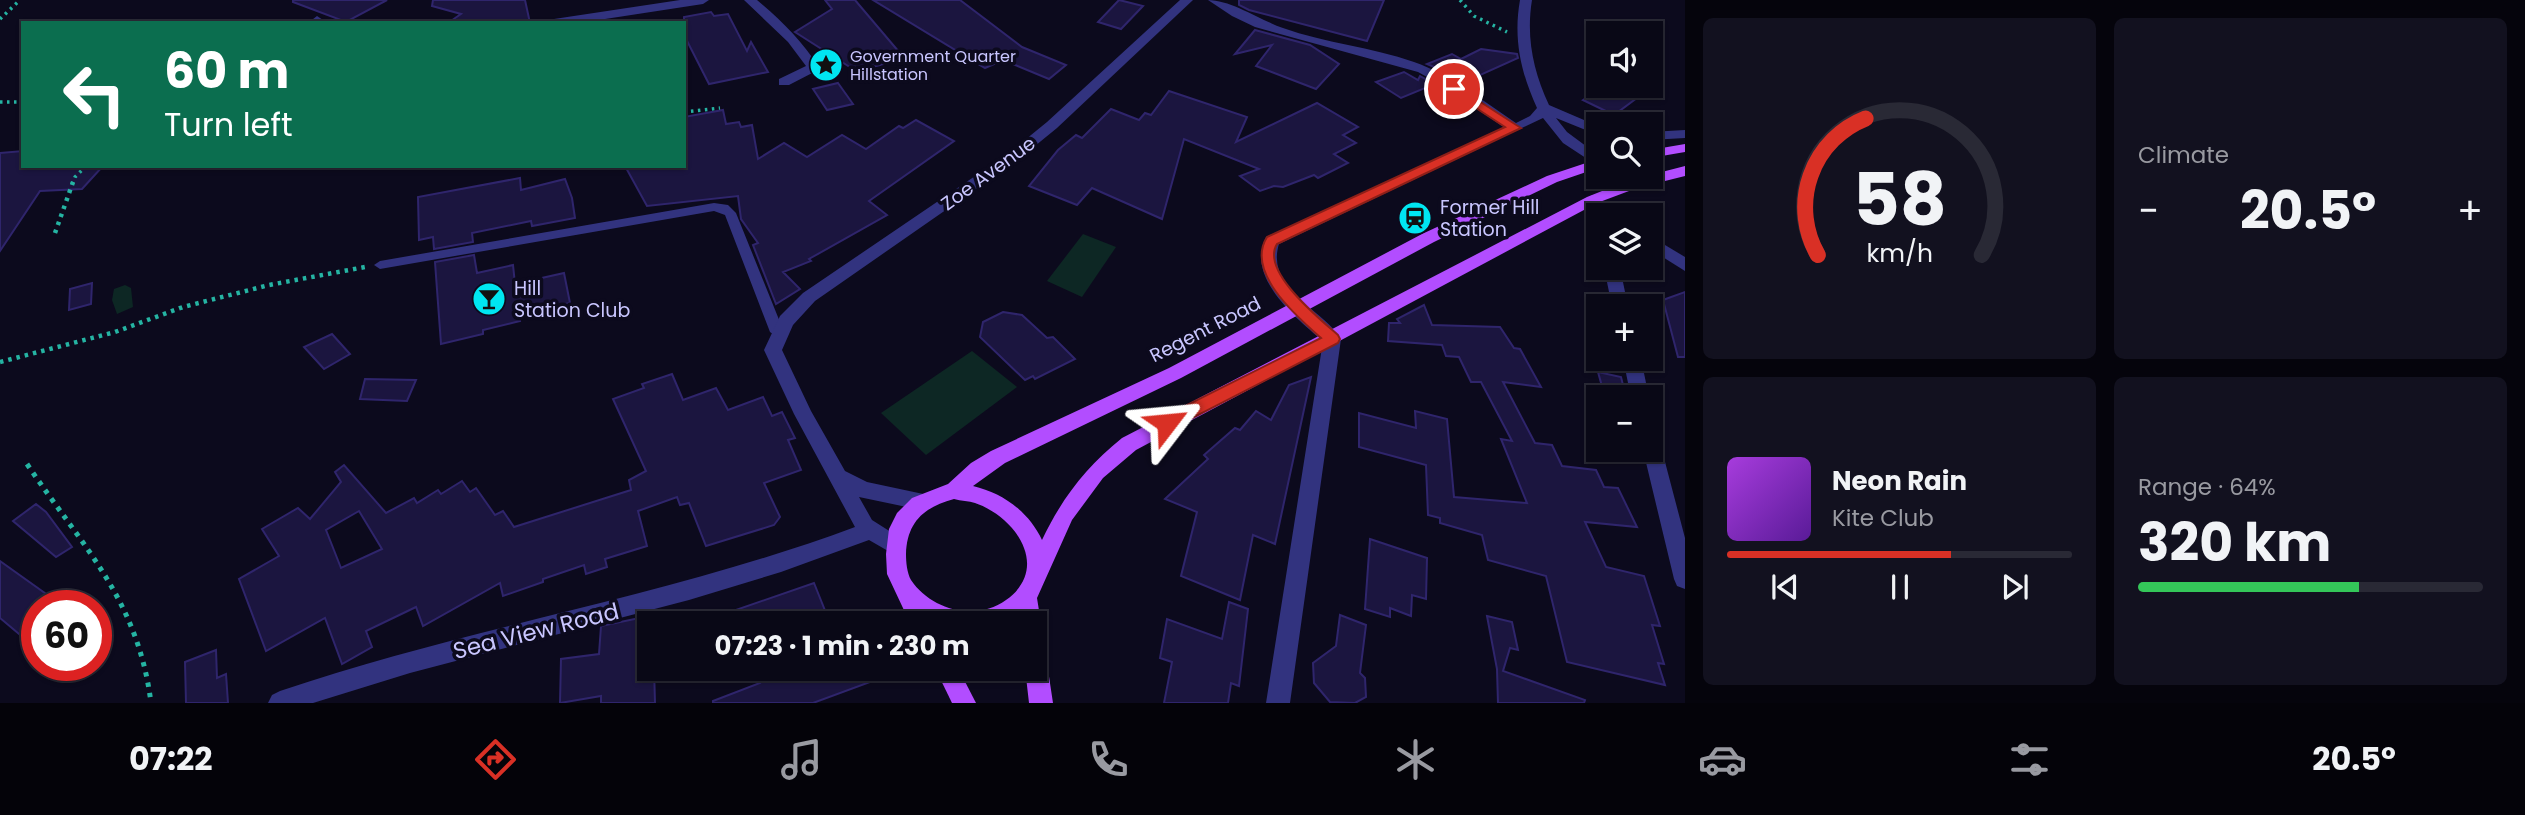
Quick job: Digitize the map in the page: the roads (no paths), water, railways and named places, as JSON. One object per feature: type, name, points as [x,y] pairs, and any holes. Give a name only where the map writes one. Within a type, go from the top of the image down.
[{"type":"main road","points":[[1663,152],[1685,148]]},
{"type":"main road","name":"Regent Road","points":[[954,491],[978,468],[998,457],[1175,373],[1428,238],[1552,179],[1586,167]]},
{"type":"main road","points":[[1663,174],[1685,171]]},
{"type":"main road","points":[[902,585],[923,606],[943,618],[967,622],[990,620],[1012,610],[1026,597],[1061,520],[1079,489],[1102,464],[1129,444],[1205,402],[1332,339],[1611,189]]},
{"type":"main road","points":[[916,611],[896,567],[895,546],[901,523],[920,501],[954,491],[980,496],[1004,509],[1025,527],[1038,551],[1040,569]]},
{"type":"main road","points":[[1026,597],[1028,611]]},
{"type":"main road","points":[[953,681],[964,703]]},
{"type":"main road","points":[[1038,681],[1041,703]]},
{"type":"street","points":[[567,21],[703,0]]},
{"type":"street","points":[[750,0],[782,28],[804,52],[813,67],[784,82]]},
{"type":"street","name":"Zoe Avenue","points":[[777,332],[790,314],[809,297],[1014,156],[1052,125],[1187,0]]},
{"type":"street","points":[[1214,0],[1254,24],[1408,64],[1434,76],[1514,128]]},
{"type":"street","points":[[1525,0],[1521,37],[1536,91],[1553,126],[1586,153]]},
{"type":"street","points":[[1278,703],[1332,339],[1297,309],[1269,265],[1267,249],[1272,241],[1535,119],[1545,108]]},
{"type":"street","points":[[1545,108],[1586,126]]},
{"type":"street","points":[[1663,135],[1685,134]]},
{"type":"street","points":[[1592,200],[1596,203]]},
{"type":"street","points":[[1663,249],[1685,265]]},
{"type":"street","points":[[777,332],[773,349],[865,526],[895,546]]},
{"type":"street","points":[[1656,462],[1685,579]]},
{"type":"street","points":[[838,477],[864,490],[920,501]]},
{"type":"street","name":"Sea View Road","points":[[280,703],[373,672],[629,607],[760,569],[870,530]]},
{"type":"lane","points":[[380,265],[714,207],[724,208],[730,213],[777,332]]},
{"type":"place","name":"Government Quarter Hillstation","points":[[826,65]]},
{"type":"place","name":"Former Hill Station","points":[[1415,218]]},
{"type":"place","name":"Hill Station Club","points":[[489,299]]}]
